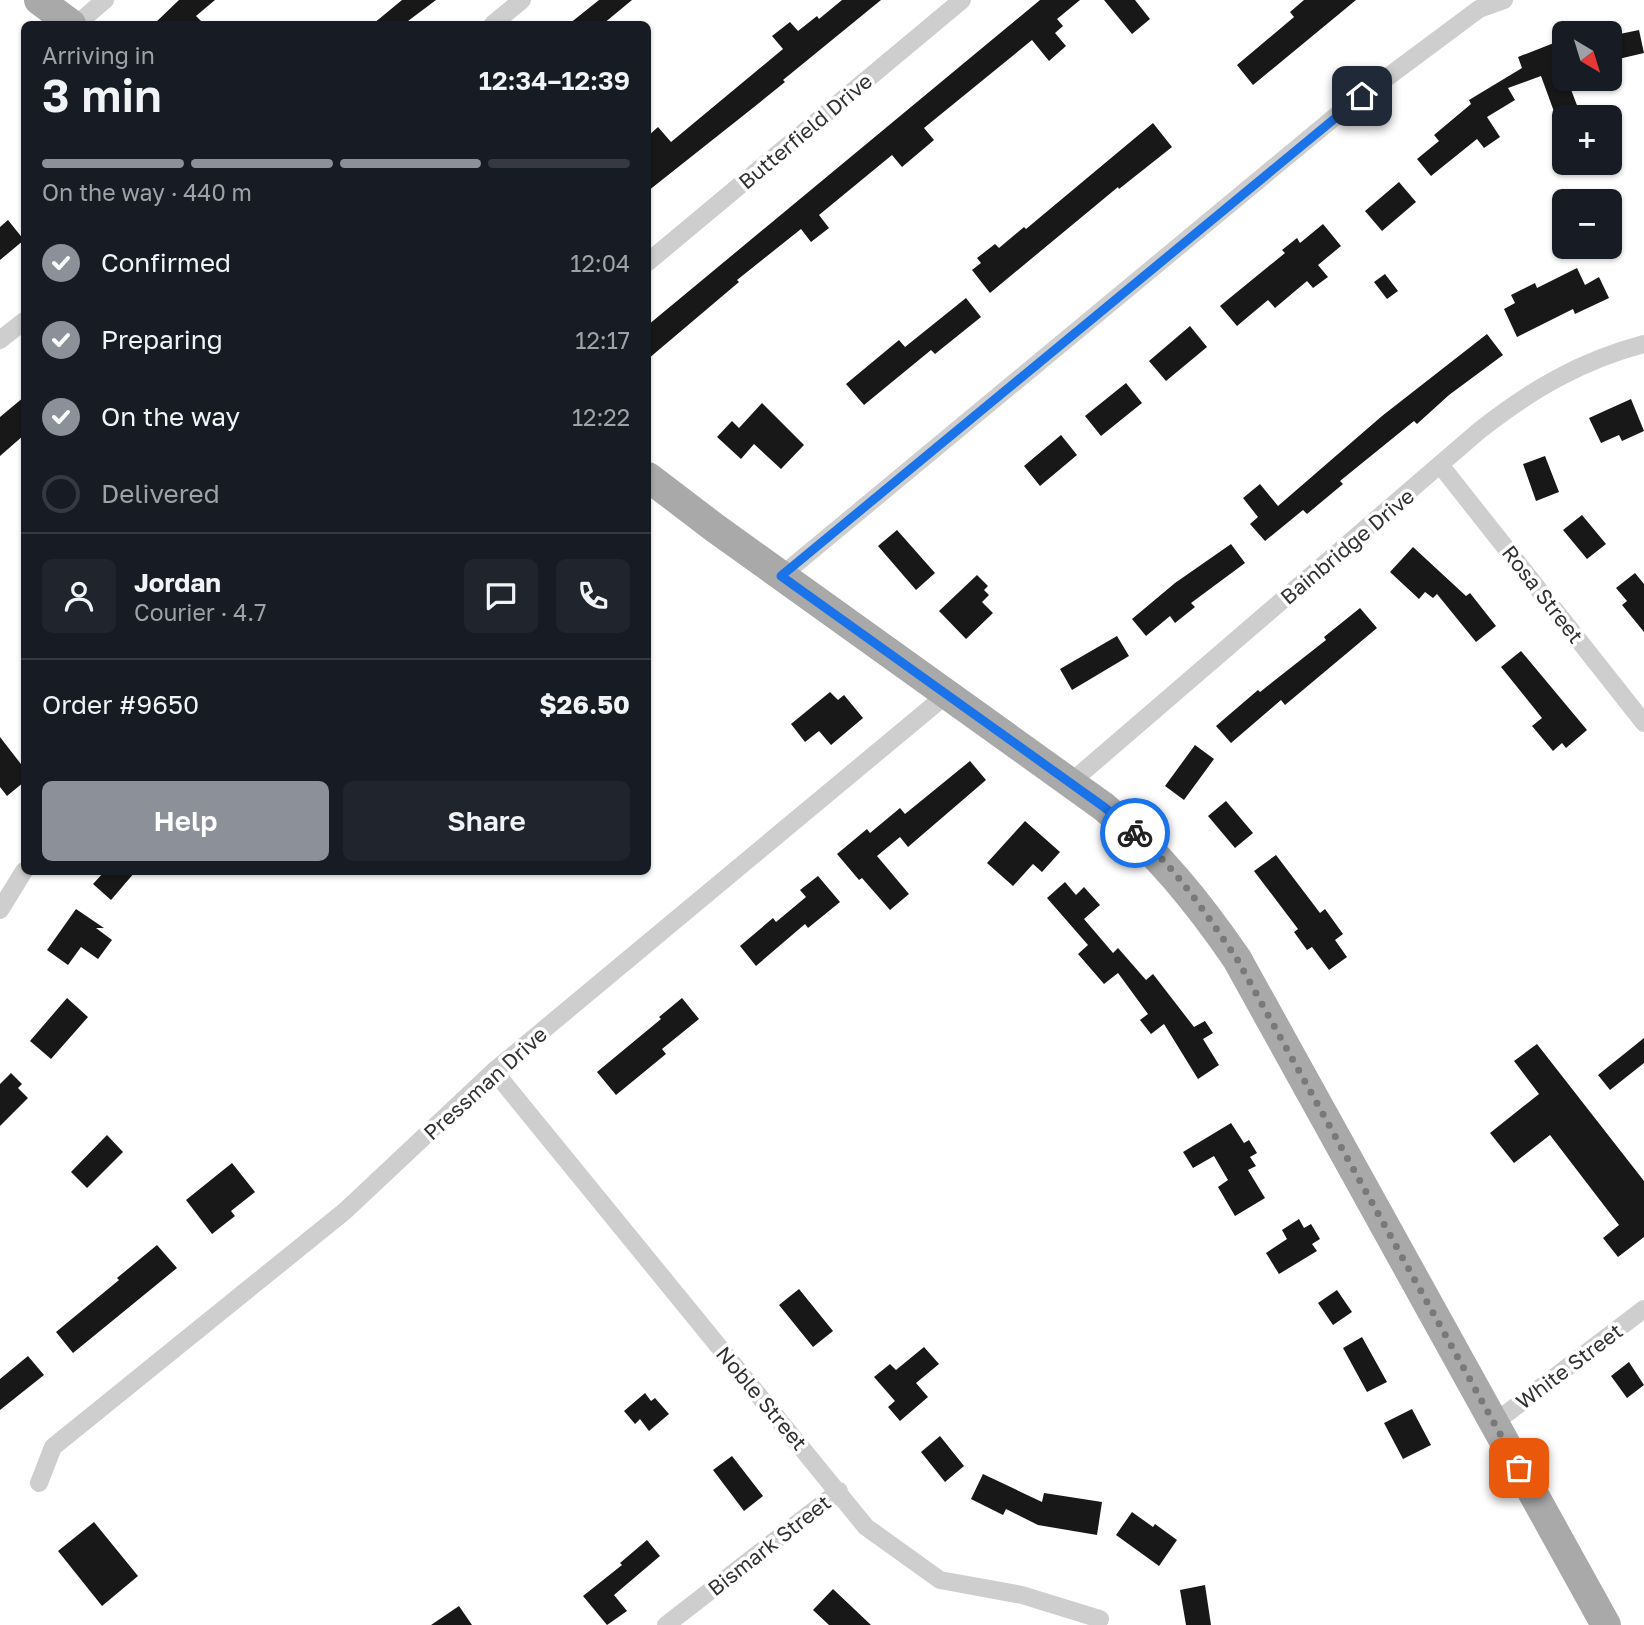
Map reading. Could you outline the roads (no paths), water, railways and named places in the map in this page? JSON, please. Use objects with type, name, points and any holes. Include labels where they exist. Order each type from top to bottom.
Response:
[{"type":"main road","points":[[39,0],[67,21]]},
{"type":"main road","points":[[651,479],[1070,783],[1139,837],[1202,908],[1237,959],[1606,1625]]},
{"type":"street","points":[[80,21],[105,0]]},
{"type":"street","points":[[497,21],[522,0]]},
{"type":"street","name":"Butterfield Drive","points":[[651,259],[962,0]]},
{"type":"street","points":[[781,576],[1342,111],[1477,5],[1504,0]]},
{"type":"street","points":[[0,340],[21,323]]},
{"type":"street","name":"Bainbridge Drive","points":[[1070,783],[1519,400],[1585,364],[1644,344]]},
{"type":"street","name":"Rosa Street","points":[[1441,466],[1644,723]]},
{"type":"street","name":"Pressman Drive","points":[[39,1483],[53,1447],[345,1211],[494,1072],[946,695]]},
{"type":"street","points":[[0,910],[22,875]]},
{"type":"street","name":"Noble Street","points":[[494,1072],[866,1527],[940,1580],[1022,1595],[1100,1619]]},
{"type":"street","name":"White Street","points":[[1494,1423],[1644,1309]]},
{"type":"street","name":"Bismark Street","points":[[666,1625],[839,1491]]}]
